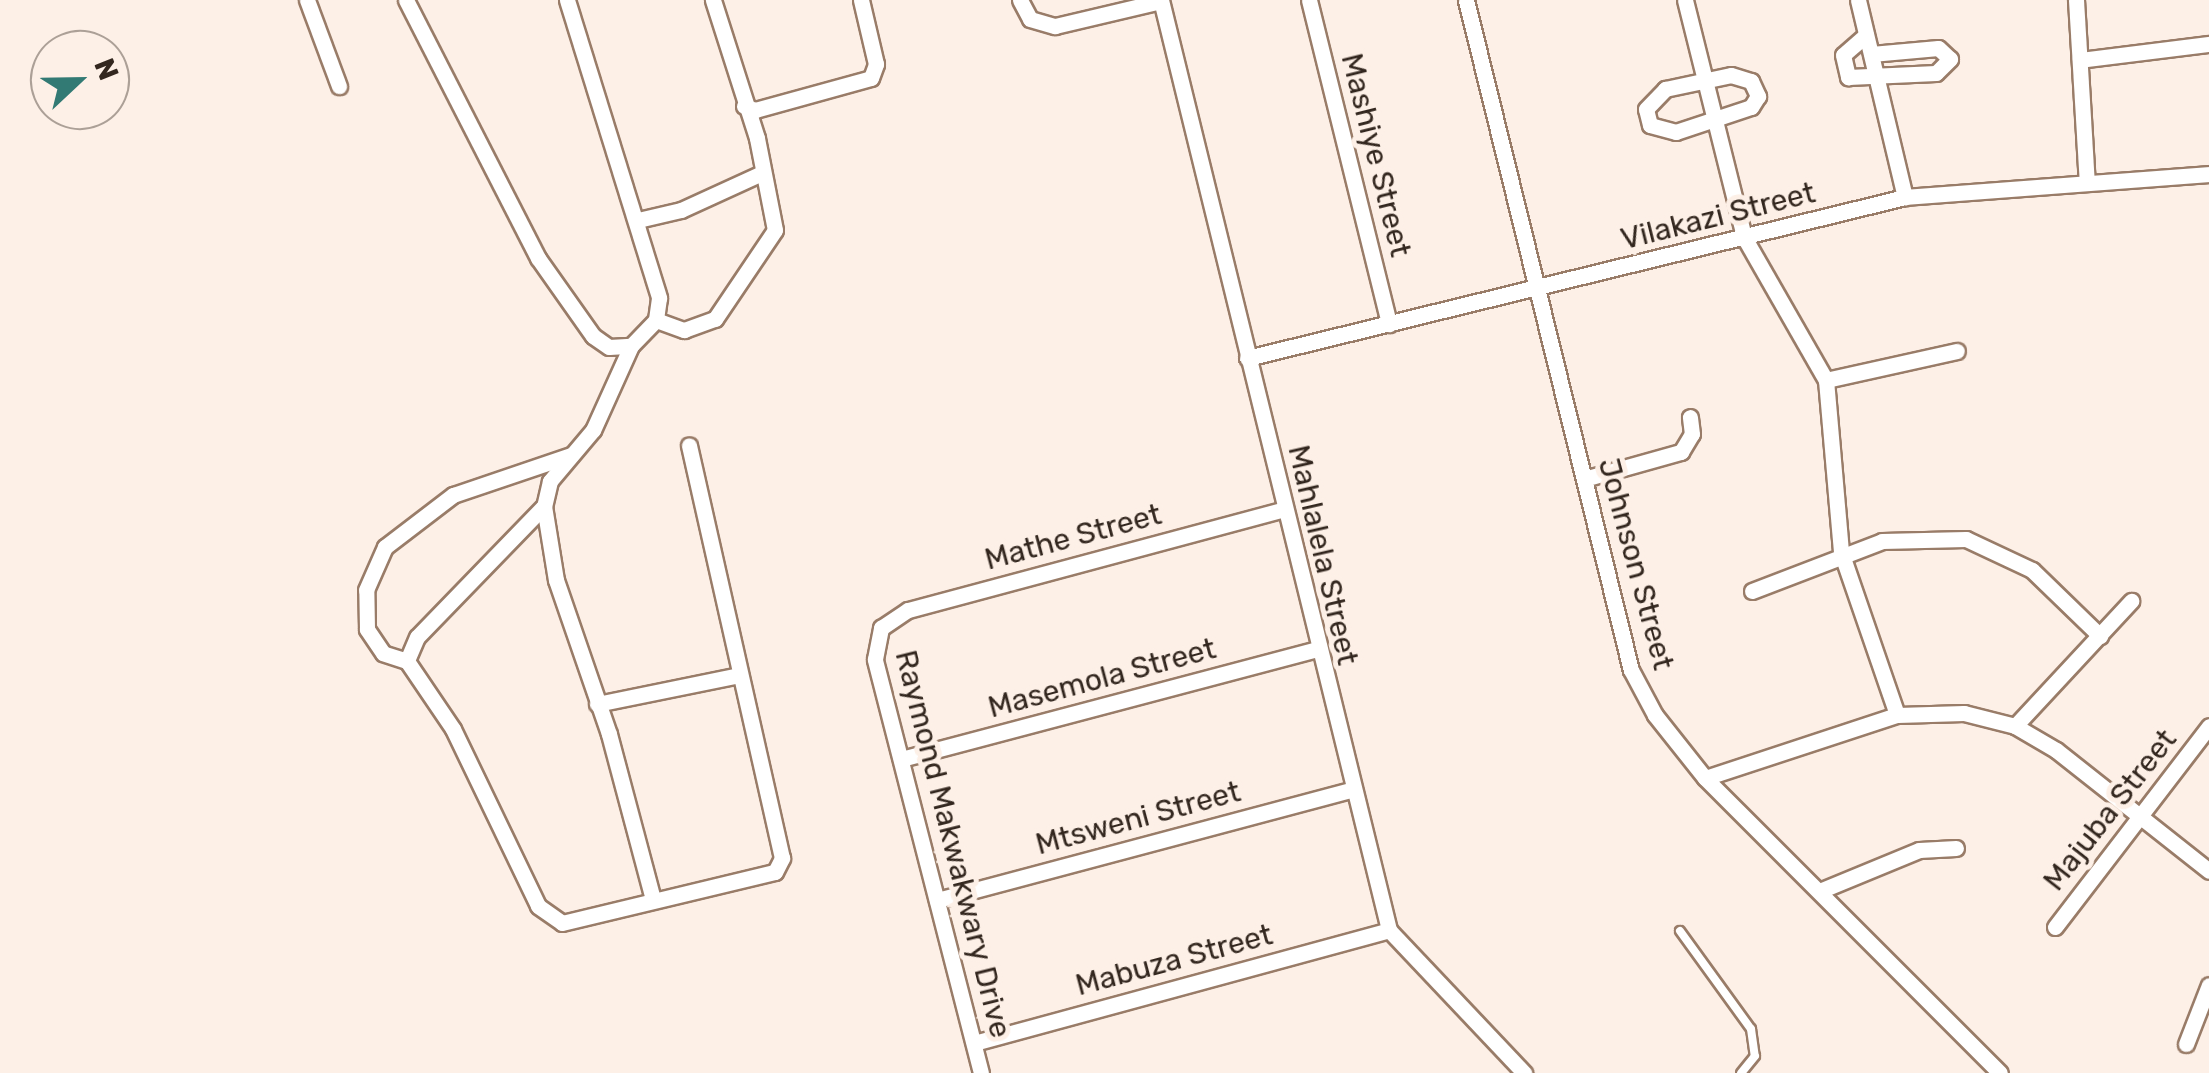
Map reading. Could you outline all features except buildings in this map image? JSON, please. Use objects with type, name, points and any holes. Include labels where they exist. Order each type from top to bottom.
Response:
[{"type":"street","points":[[307,0],[339,86]]},
{"type":"street","points":[[406,0],[538,258],[602,344],[631,346]]},
{"type":"street","points":[[567,0],[613,161],[638,220],[660,298],[656,320],[631,346],[579,452],[550,480],[544,506],[556,580],[597,704],[653,899]]},
{"type":"street","points":[[656,320],[671,328],[706,326],[764,254],[775,220],[712,0]]},
{"type":"street","points":[[744,106],[755,110],[860,84],[874,74],[861,0]]},
{"type":"street","points":[[1020,0],[1030,18],[1055,26],[1161,0]]},
{"type":"street","name":"Mahlalela Street","points":[[1161,0],[1316,649],[1388,930]]},
{"type":"street","name":"Mashiye Street","points":[[1309,0],[1389,324]]},
{"type":"street","name":"Johnson Street","points":[[1466,0],[1631,670],[1654,715],[1705,778],[1822,890],[2000,1073]]},
{"type":"street","points":[[1685,0],[1744,237],[1826,380],[1841,552],[1897,715]]},
{"type":"street","points":[[1858,0],[1905,198]]},
{"type":"street","points":[[2076,0],[2086,184]]},
{"type":"street","points":[[1866,35],[1843,54],[1848,77],[1877,80],[1936,73],[1950,59],[1938,48],[1871,54]]},
{"type":"street","points":[[2080,60],[2209,44]]},
{"type":"street","points":[[1731,75],[1752,81],[1758,96],[1751,107],[1716,123],[1660,132],[1646,110],[1664,89],[1731,75]]},
{"type":"street","points":[[638,220],[680,210],[762,173]]},
{"type":"street","name":"Vilakazi Street","points":[[1248,358],[1905,198],[2209,174]]},
{"type":"street","points":[[1826,380],[1957,350]]},
{"type":"street","points":[[1584,479],[1681,452],[1692,434],[1690,417]]},
{"type":"street","points":[[579,452],[453,496],[384,547],[366,590],[367,628],[382,653],[407,662],[453,729],[508,854],[551,920],[562,924],[781,868],[689,445]]},
{"type":"street","points":[[407,662],[416,637],[544,506]]},
{"type":"street","name":"Mathe Street","points":[[881,628],[908,610],[1284,510]]},
{"type":"street","points":[[1752,591],[1841,552],[1934,536],[1996,548],[2032,570],[2100,636]]},
{"type":"street","points":[[2015,726],[2131,601]]},
{"type":"street","name":"Raymond Makwakwary Drive","points":[[881,628],[874,653],[982,1073]]},
{"type":"street","name":"Masemola Street","points":[[901,760],[1316,649]]},
{"type":"street","points":[[597,704],[740,674]]},
{"type":"street","points":[[1705,778],[1897,715],[1964,713],[2015,726],[2209,871]]},
{"type":"street","name":"Majuba Street","points":[[2055,927],[2209,726]]},
{"type":"street","name":"Mtsweni Street","points":[[938,900],[1354,789]]},
{"type":"street","points":[[1822,890],[1919,850],[1956,848]]},
{"type":"street","points":[[1388,930],[1521,1072]]},
{"type":"street","name":"Mabuza Street","points":[[974,1043],[1388,930]]},
{"type":"street","points":[[2186,1044],[2209,985]]},
{"type":"lane","points":[[1680,931],[1751,1029],[1754,1056],[1741,1073]]}]
